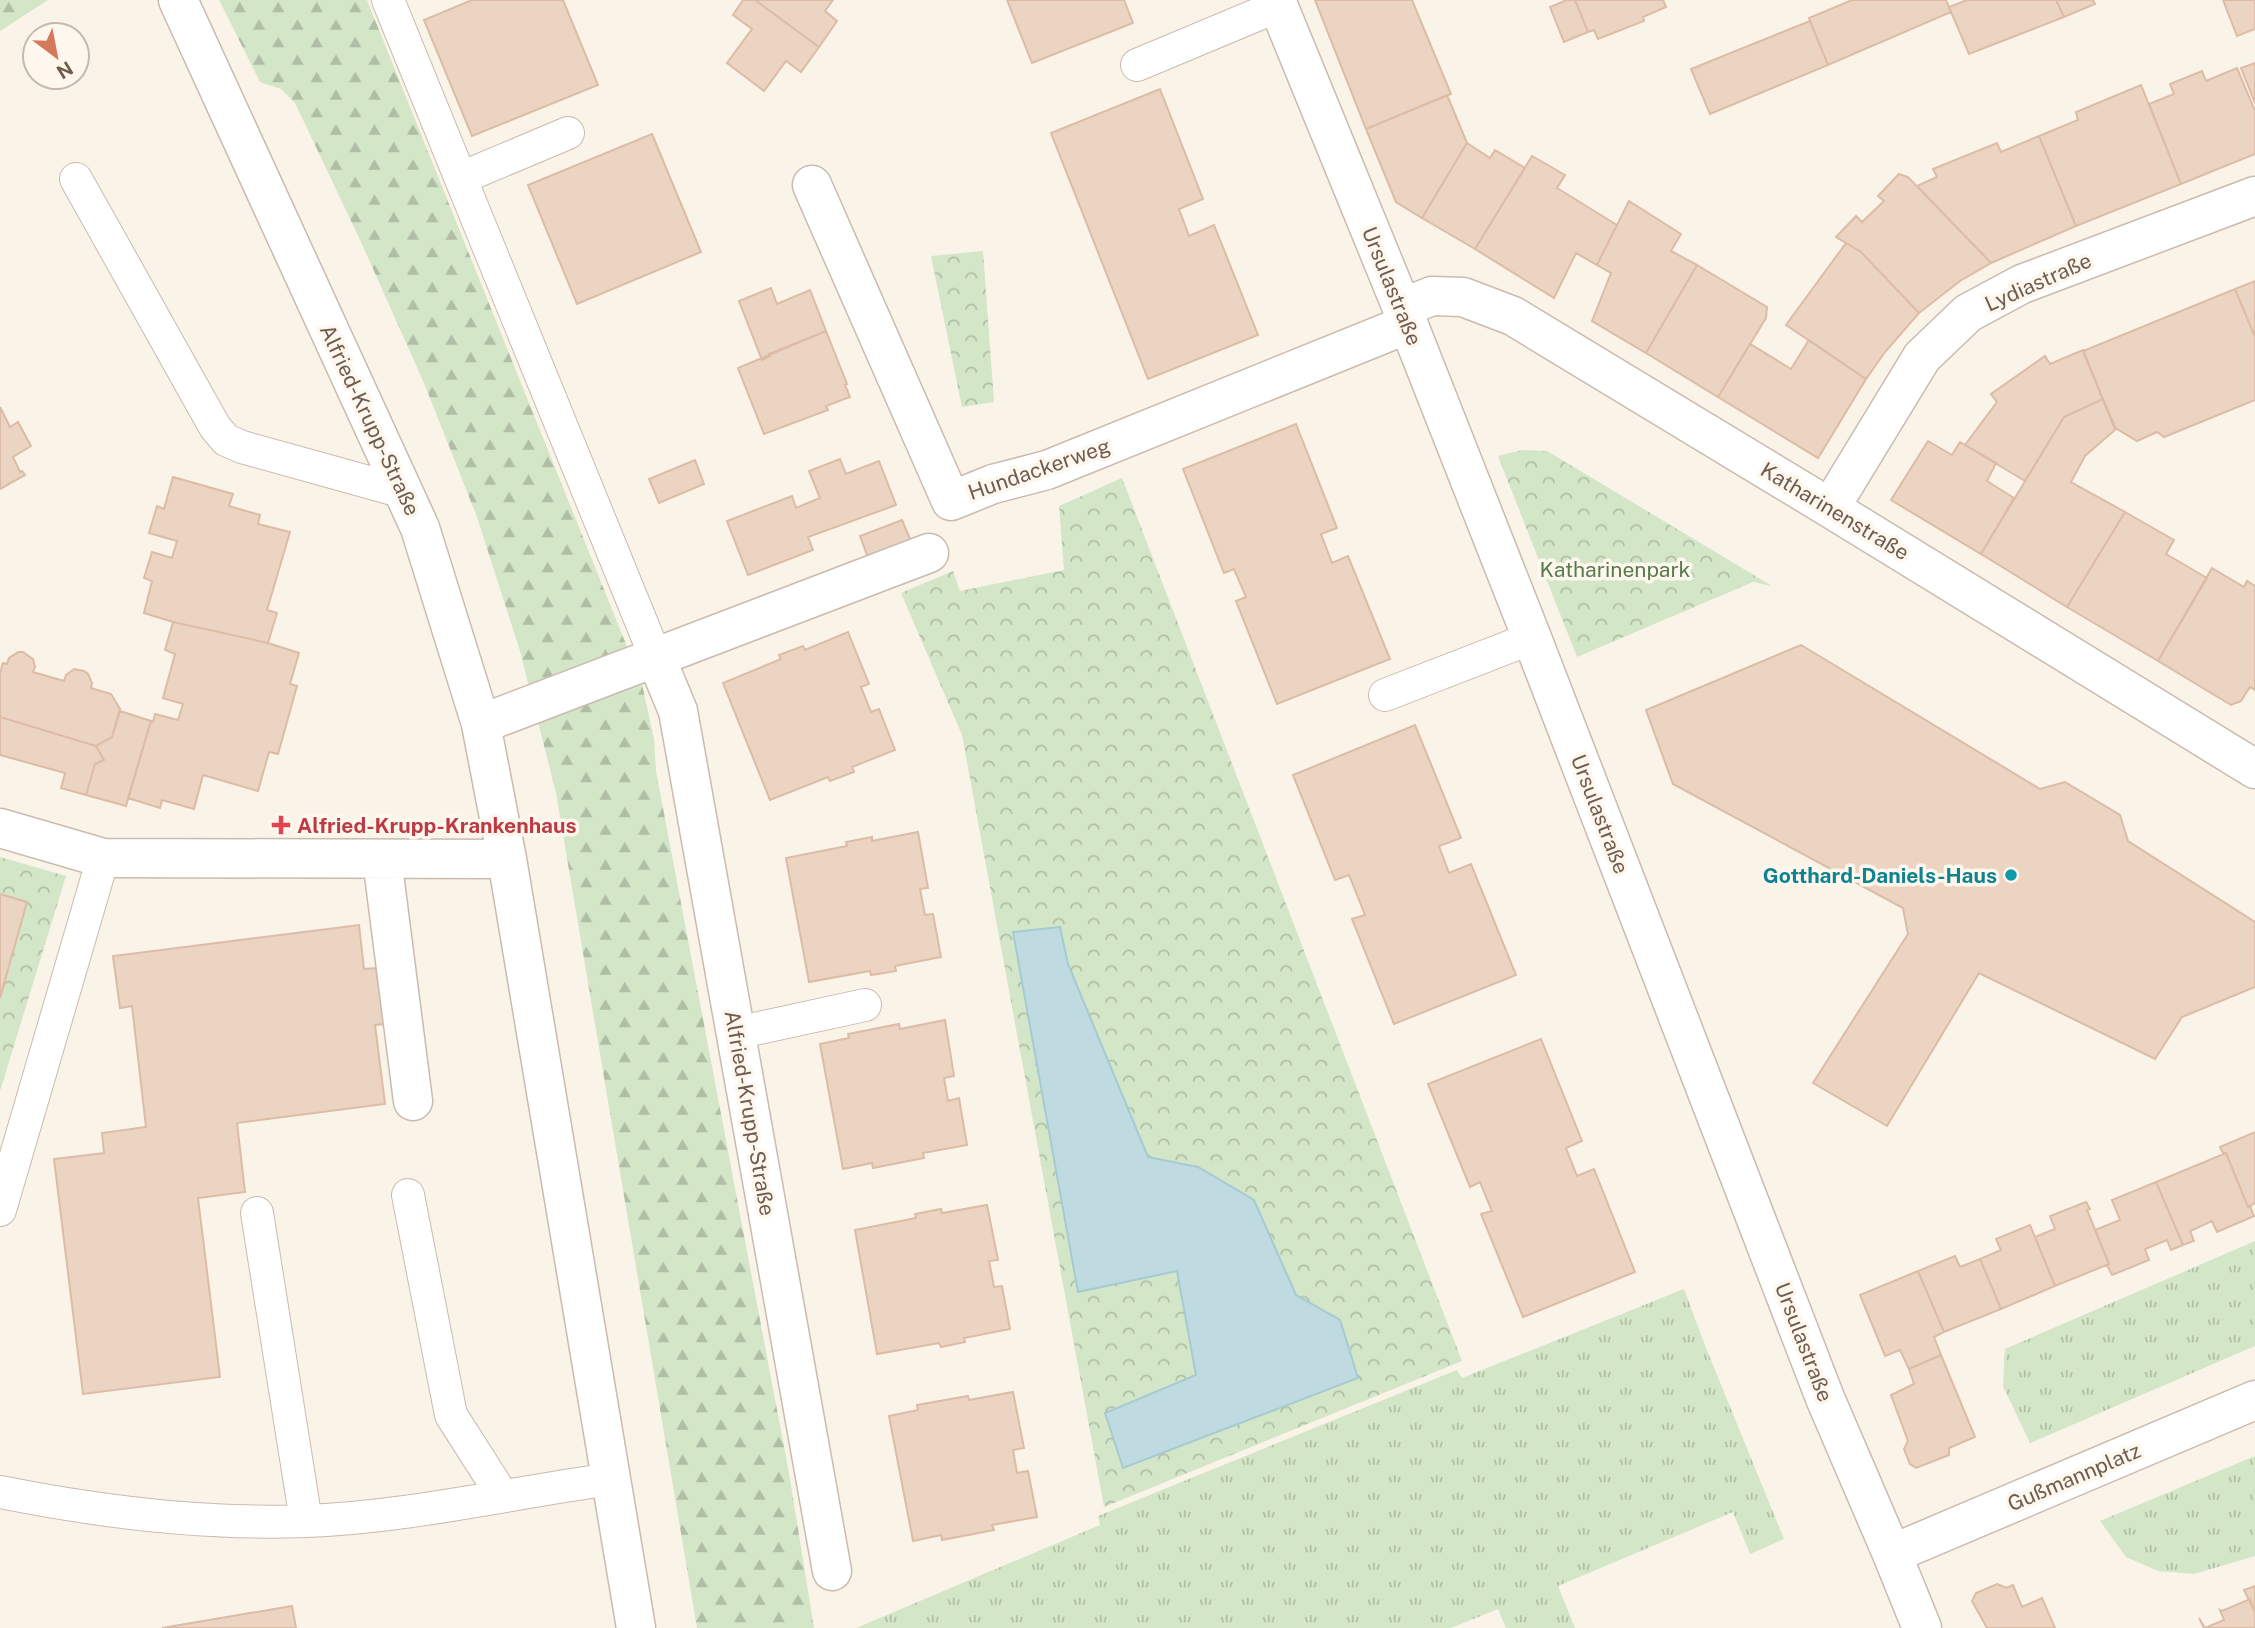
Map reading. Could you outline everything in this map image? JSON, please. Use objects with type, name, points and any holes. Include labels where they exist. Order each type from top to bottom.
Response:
[{"type":"street","name":"Alfried-Krupp-Straße","points":[[178,0],[420,528],[481,724],[507,859],[636,1628]]},
{"type":"street","name":"Ursulastraße","points":[[1277,3],[1405,316],[1532,638],[1825,1398],[1922,1628]]},
{"type":"street","name":"Hundackerweg","points":[[812,185],[951,500],[993,484],[1047,470],[1405,316]]},
{"type":"street","name":"Lydiastraße","points":[[1830,508],[1922,358],[1968,313],[2022,284],[2255,196]]},
{"type":"street","name":"Katharinenstraße","points":[[1405,316],[1432,296],[1463,297],[1513,316],[2255,769]]},
{"type":"street","points":[[481,724],[929,552]]},
{"type":"street","name":"Alfried-Krupp-Straße","points":[[656,658],[678,711],[832,1571]]},
{"type":"street","points":[[0,828],[103,858],[507,859]]},
{"type":"street","points":[[382,859],[413,1101]]},
{"type":"street","name":"Gußmannplatz","points":[[1892,1553],[2255,1400]]},
{"type":"lane","points":[[388,0],[656,658]]},
{"type":"lane","points":[[1137,65],[1277,3]]},
{"type":"lane","points":[[461,178],[568,133]]},
{"type":"lane","points":[[76,179],[215,427],[226,440],[242,447],[404,492]]},
{"type":"lane","points":[[1385,695],[1532,638]]},
{"type":"lane","points":[[0,1210],[103,858]]},
{"type":"lane","points":[[736,1033],[865,1005]]},
{"type":"lane","points":[[408,1195],[451,1415],[502,1495]]},
{"type":"lane","points":[[257,1213],[306,1521]]},
{"type":"lane","points":[[0,1492],[119,1512],[208,1520],[306,1521],[389,1514],[611,1479]]},
{"type":"green space","points":[[0,0],[48,0],[0,31]]},
{"type":"green space","points":[[219,0],[367,0],[642,684],[654,739],[656,771],[789,1473],[814,1628],[697,1628],[556,793],[520,651],[477,517],[424,383],[361,242],[295,103],[281,89],[260,82]]},
{"type":"green space","points":[[983,251],[994,402],[962,407],[931,256]]},
{"type":"green space","name":"Katharinenpark","points":[[1522,450],[1547,451],[1772,586],[1753,582],[1577,657],[1498,456]]},
{"type":"green space","points":[[1122,478],[1462,1361],[1104,1507],[962,735],[901,593],[953,571],[960,591],[1064,570],[1059,506]]},
{"type":"green space","points":[[0,857],[66,876],[0,1091]]},
{"type":"green space","points":[[2255,1241],[2255,1346],[2030,1443],[2003,1386],[2005,1349]]},
{"type":"green space","points":[[1684,1289],[1784,1539],[1750,1554],[1733,1512],[1558,1586],[1575,1628],[1506,1628],[1498,1609],[1451,1628],[856,1628],[1100,1525],[1098,1516],[1457,1370],[1462,1378]]},
{"type":"green space","points":[[2255,1456],[2255,1556],[2194,1574],[2158,1571],[2126,1557],[2100,1521]]},
{"type":"water","points":[[1060,927],[1068,964],[1148,1157],[1198,1167],[1254,1200],[1296,1295],[1340,1320],[1358,1378],[1123,1468],[1105,1413],[1196,1375],[1177,1271],[1078,1292],[1013,932]]},
{"type":"building","points":[[472,0],[563,0],[598,85],[472,136],[424,20]]},
{"type":"building","points":[[743,0],[755,0],[819,47],[801,72],[786,61],[764,91],[727,63],[752,29],[733,15]]},
{"type":"building","points":[[755,0],[833,0],[825,11],[837,21],[819,47]]},
{"type":"building","points":[[1007,0],[1124,0],[1133,23],[1032,63]]},
{"type":"building","points":[[1315,0],[1412,0],[1451,94],[1366,129]]},
{"type":"building","points":[[1567,0],[1575,0],[1588,32],[1564,42],[1550,7]]},
{"type":"building","points":[[1575,0],[1663,0],[1666,7],[1643,17],[1644,21],[1598,39],[1594,30],[1588,32]]},
{"type":"building","points":[[1852,0],[1946,0],[1951,12],[1828,65],[1809,18]]},
{"type":"building","points":[[1967,0],[2056,0],[2064,17],[1969,54],[1949,7]]},
{"type":"building","points":[[2056,0],[2093,0],[2095,4],[2064,17]]},
{"type":"building","points":[[2223,0],[2255,0],[2255,29],[2237,36]]},
{"type":"building","points":[[1810,21],[1828,65],[1710,114],[1691,69]]},
{"type":"building","points":[[2255,63],[2255,103],[2241,68]]},
{"type":"building","points":[[2237,68],[2255,111],[2255,154],[2181,184],[2149,104],[2174,94],[2170,84],[2202,71],[2206,81]]},
{"type":"building","points":[[2141,85],[2181,184],[2076,226],[2039,136],[2078,120],[2076,112]]},
{"type":"building","points":[[1160,89],[1203,199],[1179,209],[1189,236],[1214,225],[1258,335],[1148,379],[1051,133]]},
{"type":"building","points":[[1447,95],[1467,143],[1422,218],[1396,202],[1366,129]]},
{"type":"building","points":[[652,134],[701,252],[577,304],[528,185]]},
{"type":"building","points":[[2039,136],[2076,226],[1991,263],[1917,186],[1937,177],[1933,169],[1997,143],[2001,152]]},
{"type":"building","points":[[1467,143],[1490,158],[1495,150],[1525,168],[1475,249],[1422,218]]},
{"type":"building","points":[[1532,156],[1565,175],[1557,188],[1617,225],[1597,265],[1576,253],[1554,298],[1475,249]]},
{"type":"building","points":[[1899,174],[1908,177],[1991,263],[1960,281],[1919,313],[1861,252],[1836,237],[1856,216],[1862,222],[1884,201],[1878,196]]},
{"type":"building","points":[[1629,201],[1681,234],[1671,251],[1697,265],[1646,353],[1592,321],[1611,273],[1597,265]]},
{"type":"building","points":[[1846,243],[1861,252],[1919,313],[1866,379],[1786,325]]},
{"type":"building","points":[[1697,265],[1767,307],[1766,318],[1718,397],[1646,353]]},
{"type":"building","points":[[2255,281],[2255,337],[2235,289]]},
{"type":"building","points":[[771,288],[777,304],[810,290],[826,331],[769,354],[770,356],[762,360],[739,301]]},
{"type":"building","points":[[2235,289],[2255,337],[2255,400],[2164,437],[2157,432],[2137,441],[2114,427],[2083,351]]},
{"type":"building","points":[[826,331],[850,397],[826,406],[828,410],[764,434],[738,368]]},
{"type":"building","points":[[1809,340],[1866,379],[1818,458],[1718,397],[1750,344],[1791,369]]},
{"type":"building","points":[[2083,350],[2103,399],[2064,417],[2025,481],[1965,445],[1997,402],[1991,394],[2045,356],[2050,364]]},
{"type":"building","points":[[2103,399],[2116,429],[2085,456],[2071,482],[2125,512],[2067,607],[1981,554],[2064,417]]},
{"type":"building","points":[[0,407],[10,427],[18,422],[31,446],[13,457],[20,472],[25,475],[0,489]]},
{"type":"building","points":[[1296,424],[1337,528],[1321,534],[1332,563],[1348,556],[1390,659],[1277,704],[1236,601],[1246,597],[1234,569],[1224,573],[1183,469]]},
{"type":"building","points":[[1928,441],[1952,455],[1960,442],[1996,463],[1987,481],[2014,498],[1981,554],[1891,500]]},
{"type":"building","points":[[840,459],[846,474],[879,461],[896,505],[808,537],[813,550],[748,575],[727,521],[792,496],[796,508],[820,498],[809,471]]},
{"type":"building","points":[[695,460],[704,484],[659,503],[649,479]]},
{"type":"building","points":[[173,477],[233,494],[229,506],[260,515],[258,524],[290,532],[267,610],[277,613],[268,643],[144,613],[152,581],[144,578],[152,552],[172,558],[177,541],[149,533],[157,506],[164,509]]},
{"type":"building","points":[[2125,512],[2174,540],[2166,554],[2207,578],[2158,661],[2067,607]]},
{"type":"building","points":[[902,520],[913,546],[870,563],[860,536]]},
{"type":"building","points":[[2212,568],[2244,587],[2247,581],[2255,586],[2255,690],[2250,687],[2241,701],[2231,705],[2158,661]]},
{"type":"building","points":[[173,622],[268,643],[299,653],[290,684],[297,686],[278,754],[269,752],[258,791],[203,775],[194,809],[162,800],[160,808],[128,798],[155,714],[178,720],[183,704],[163,698],[175,654],[165,650]]},
{"type":"building","points":[[848,632],[869,684],[861,687],[871,712],[879,709],[895,750],[852,767],[854,772],[830,781],[828,777],[770,800],[723,683],[781,659],[779,655],[803,646],[805,650]]},
{"type":"building","name":"Gotthard-Daniels-Haus","points":[[1801,645],[2040,789],[2065,782],[2120,815],[2128,841],[2255,922],[2255,987],[2182,1017],[2155,1059],[1979,973],[1887,1126],[1813,1083],[1908,934],[1903,908],[1673,784],[1646,710]]},
{"type":"building","points":[[23,652],[33,659],[33,672],[64,681],[66,675],[74,669],[84,671],[92,683],[91,688],[111,694],[120,709],[112,737],[96,746],[0,717],[0,673],[3,663],[7,664],[9,658]]},
{"type":"building","points":[[120,711],[151,721],[126,806],[86,795],[95,764],[104,760],[96,746],[112,737]]},
{"type":"building","points":[[0,717],[96,746],[104,760],[95,764],[86,795],[61,788],[65,773],[0,755]]},
{"type":"building","points":[[1415,725],[1461,838],[1439,846],[1449,873],[1471,864],[1516,975],[1394,1024],[1352,919],[1365,915],[1349,875],[1335,880],[1293,775]]},
{"type":"building","points":[[918,832],[928,888],[920,889],[925,915],[933,914],[941,957],[895,966],[896,971],[871,975],[870,971],[809,982],[786,858],[847,846],[846,842],[872,837],[872,841]]},
{"type":"building","points":[[0,894],[27,902],[0,998]]},
{"type":"building","points":[[359,925],[364,969],[376,968],[384,1024],[375,1025],[385,1104],[237,1123],[245,1192],[198,1198],[220,1377],[83,1394],[54,1159],[104,1153],[102,1133],[146,1127],[132,1006],[120,1008],[113,956]]},
{"type":"building","points":[[945,1020],[954,1076],[944,1078],[948,1101],[959,1098],[967,1145],[923,1153],[924,1158],[873,1168],[872,1163],[843,1169],[820,1044],[849,1038],[848,1034],[899,1024],[900,1029]]},
{"type":"building","points":[[1541,1039],[1582,1141],[1566,1148],[1577,1176],[1594,1169],[1635,1272],[1523,1317],[1481,1214],[1492,1211],[1480,1182],[1470,1187],[1428,1084]]},
{"type":"building","points":[[2255,1132],[2255,1203],[2248,1207],[2226,1153],[2223,1153],[2220,1147]]},
{"type":"building","points":[[2226,1153],[2254,1216],[2217,1232],[2212,1221],[2190,1231],[2194,1241],[2183,1245],[2156,1182]]},
{"type":"building","points":[[2156,1182],[2183,1245],[2171,1250],[2167,1240],[2145,1249],[2149,1260],[2112,1275],[2095,1230],[2120,1220],[2112,1200]]},
{"type":"building","points":[[2086,1202],[2109,1264],[2055,1286],[2035,1237],[2055,1229],[2050,1216]]},
{"type":"building","points":[[987,1205],[998,1260],[989,1261],[994,1287],[1002,1286],[1010,1329],[964,1338],[965,1342],[941,1347],[939,1343],[877,1354],[855,1230],[916,1218],[915,1214],[941,1209],[942,1213]]},
{"type":"building","points":[[2030,1225],[2055,1286],[2001,1309],[1980,1259],[2001,1250],[1996,1239]]},
{"type":"building","points":[[1955,1256],[1960,1267],[1980,1259],[2001,1309],[1944,1332],[1918,1271]]},
{"type":"building","points":[[1918,1271],[1944,1332],[1934,1337],[1941,1355],[1909,1369],[1900,1350],[1885,1356],[1860,1295]]},
{"type":"building","points":[[1941,1355],[1975,1437],[1949,1448],[1949,1455],[1916,1468],[1910,1464],[1904,1449],[1908,1441],[1891,1395],[1914,1384],[1909,1369]]},
{"type":"building","points":[[1013,1392],[1024,1448],[1013,1450],[1017,1473],[1028,1471],[1037,1517],[992,1525],[994,1530],[942,1540],[941,1535],[913,1541],[889,1416],[918,1410],[917,1405]]},
{"type":"building","points":[[1997,1584],[2007,1588],[2013,1585],[2022,1607],[2042,1598],[2055,1628],[1987,1628],[1972,1601],[1976,1593]]},
{"type":"building","points":[[2255,1586],[2255,1612],[2244,1590]]},
{"type":"building","points":[[2250,1599],[2255,1612],[2255,1628],[2205,1628],[2224,1620],[2220,1610]]},
{"type":"building","points":[[292,1606],[296,1628],[162,1628]]},
{"type":"place","name":"Alfried-Krupp-Krankenhaus","points":[[281,825]]},
{"type":"place","name":"Gotthard-Daniels-Haus","points":[[2011,875]]}]
